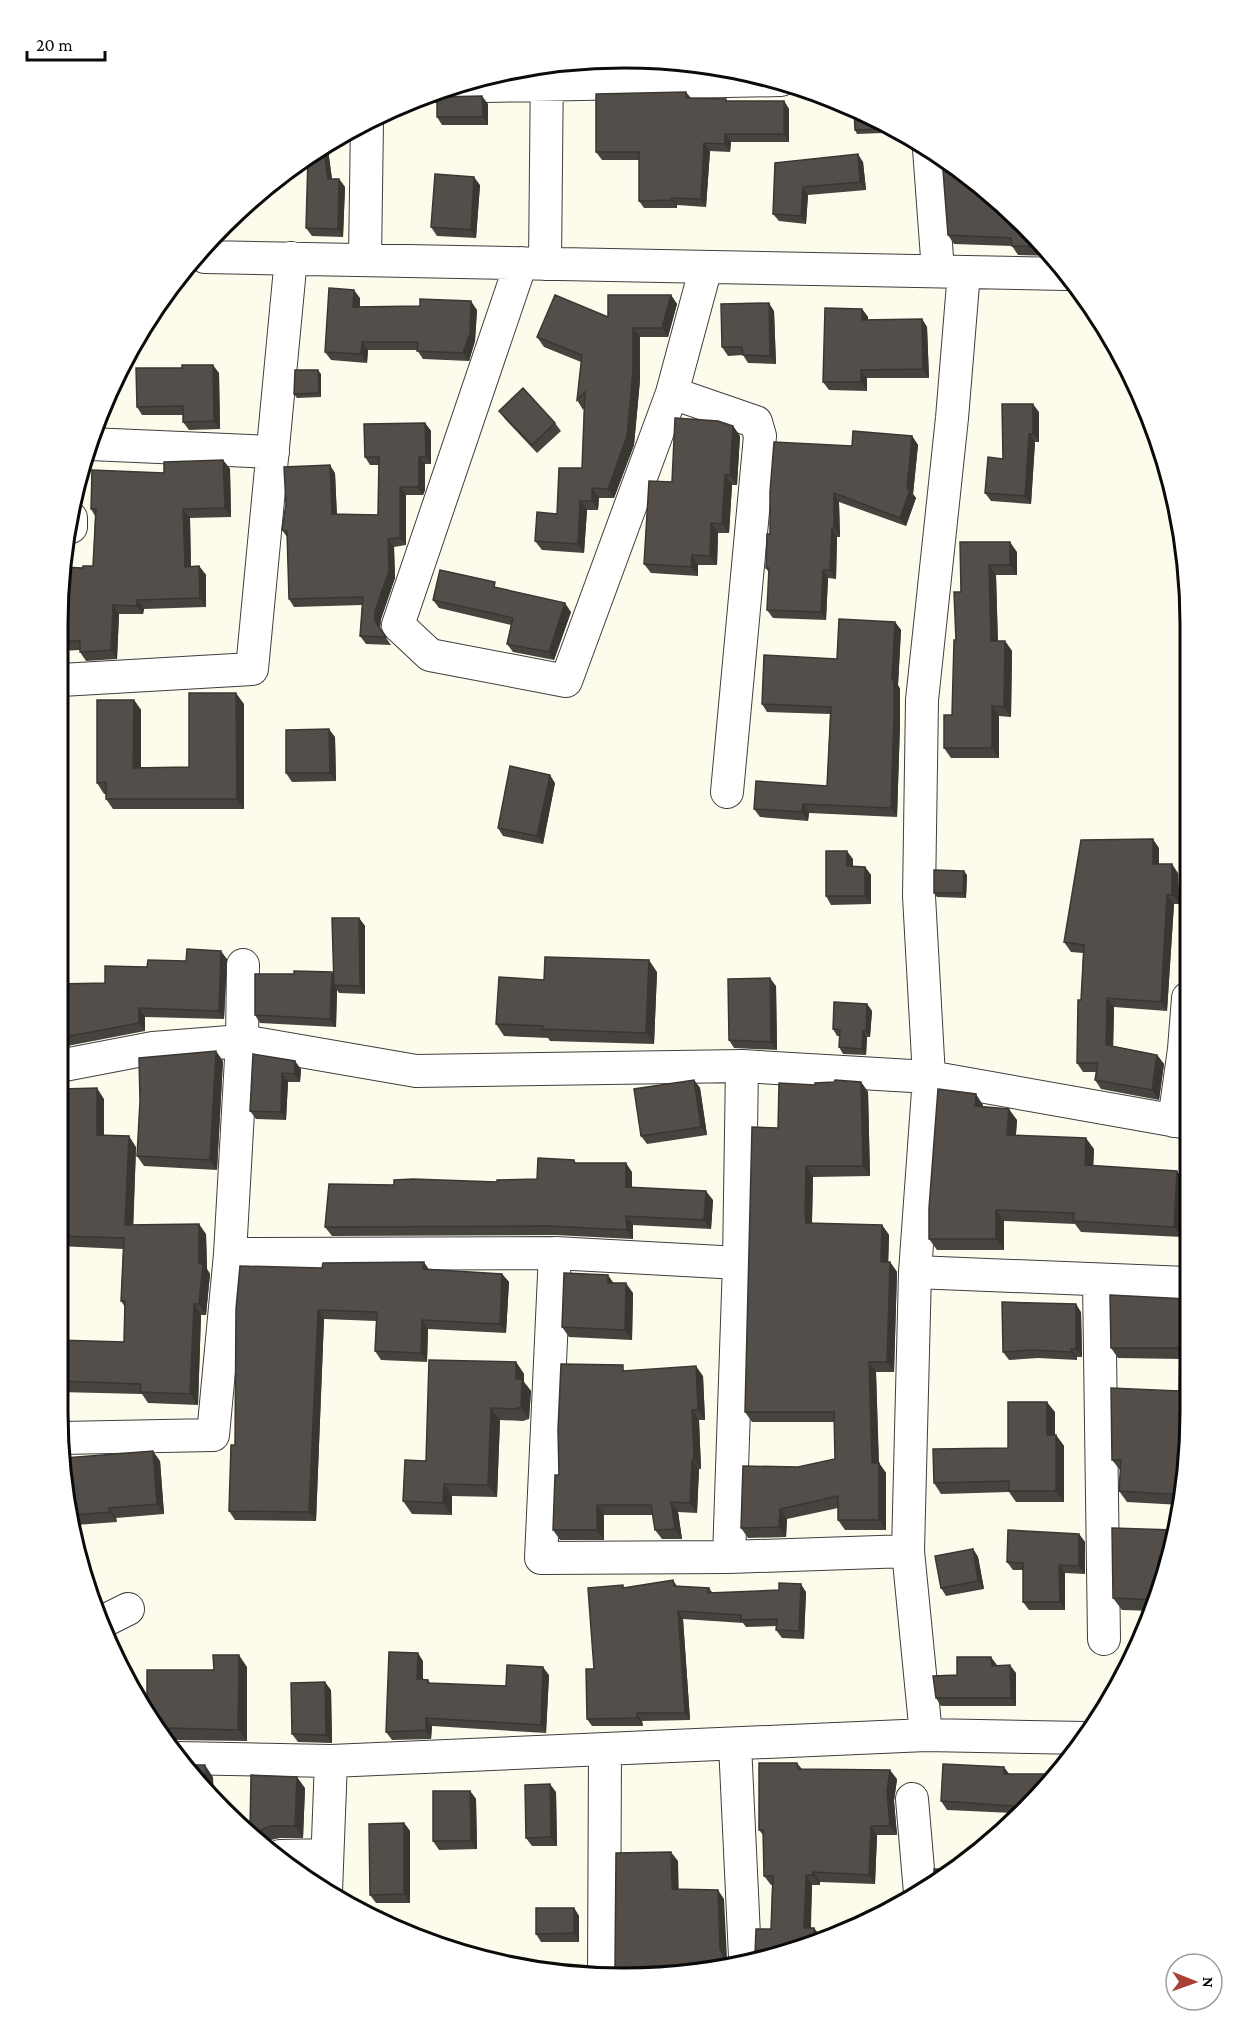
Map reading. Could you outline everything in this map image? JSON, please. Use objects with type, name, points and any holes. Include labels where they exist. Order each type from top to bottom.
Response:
[{"type":"street","points":[[519,77],[546,74],[737,79]]},
{"type":"street","points":[[546,74],[533,263],[398,625],[430,656],[566,681],[672,393],[706,267]]},
{"type":"street","points":[[365,260],[368,130]]},
{"type":"street","points":[[926,1736],[908,1551],[915,1272],[929,1077],[919,896],[922,700],[952,418],[951,272],[931,160]]},
{"type":"street","points":[[209,253],[365,260],[1056,274]]},
{"type":"street","points":[[68,680],[252,669],[291,258]]},
{"type":"street","points":[[672,393],[756,422],[760,436],[727,792]]},
{"type":"street","points":[[97,444],[273,452]]},
{"type":"street","points":[[69,1438],[213,1435],[230,1254],[242,1041],[243,965]]},
{"type":"street","points":[[68,1064],[153,1048],[242,1041],[416,1071],[742,1066],[929,1077],[1180,1122]]},
{"type":"street","points":[[729,1557],[739,1263],[742,1066]]},
{"type":"street","points":[[230,1254],[555,1253],[739,1263]]},
{"type":"street","points":[[555,1253],[542,1558],[729,1557],[908,1551]]},
{"type":"street","points":[[915,1272],[1180,1283]]},
{"type":"street","points":[[1099,1281],[1104,1639]]},
{"type":"street","points":[[188,1758],[331,1761],[926,1736],[1075,1738]]},
{"type":"street","points":[[735,1744],[745,1955]]},
{"type":"street","points":[[604,1967],[605,1749]]},
{"type":"street","points":[[326,1882],[331,1761]]},
{"type":"street","points":[[912,1799],[919,1883]]},
{"type":"street","points":[[288,1856],[327,1855]]},
{"type":"building","points":[[686,92],[686,98],[784,101],[784,134],[725,134],[725,144],[704,143],[701,199],[672,198],[672,200],[639,201],[639,152],[596,152],[596,94]]},
{"type":"building","points":[[482,96],[483,117],[437,117],[437,100],[446,97]]},
{"type":"building","points":[[854,118],[878,129],[855,130]]},
{"type":"building","points":[[858,154],[860,182],[803,187],[801,216],[773,214],[775,163]]},
{"type":"building","points":[[324,155],[328,179],[339,179],[338,229],[306,228],[308,166]]},
{"type":"building","points":[[943,168],[991,206],[1033,247],[1012,246],[1011,238],[948,235]]},
{"type":"building","points":[[435,174],[474,177],[471,230],[431,227]]},
{"type":"building","points":[[329,288],[354,290],[353,307],[420,306],[420,299],[471,301],[470,333],[463,353],[417,351],[418,342],[362,342],[361,354],[325,352]]},
{"type":"building","points":[[555,295],[608,317],[608,295],[671,295],[662,328],[633,328],[633,371],[627,436],[608,489],[592,488],[592,501],[580,501],[578,544],[535,541],[537,512],[557,514],[559,468],[582,468],[585,392],[577,400],[582,355],[537,337]]},
{"type":"building","points":[[769,303],[770,356],[743,355],[742,347],[722,347],[721,304]]},
{"type":"building","points":[[825,308],[862,309],[862,320],[922,319],[923,369],[861,370],[861,382],[823,382]]},
{"type":"building","points":[[182,365],[213,365],[214,421],[183,422],[183,406],[137,407],[136,368],[182,368]]},
{"type":"building","points":[[295,370],[318,370],[319,393],[294,394]]},
{"type":"building","points":[[523,388],[555,423],[532,445],[499,411]]},
{"type":"building","points":[[1002,404],[1033,404],[1033,434],[1029,434],[1025,496],[985,493],[988,457],[1003,459]]},
{"type":"building","points":[[675,418],[718,421],[733,426],[730,475],[725,475],[722,524],[711,523],[710,556],[692,555],[691,567],[644,564],[649,481],[672,482]]},
{"type":"building","points":[[425,423],[426,456],[419,457],[418,487],[400,487],[400,538],[388,539],[389,571],[375,611],[375,621],[386,637],[360,636],[363,597],[289,599],[287,531],[282,530],[286,504],[284,467],[330,465],[332,514],[378,515],[379,457],[365,457],[364,424]]},
{"type":"building","points":[[853,431],[912,436],[907,489],[910,490],[900,518],[834,493],[834,528],[832,528],[830,570],[823,570],[821,612],[767,610],[769,568],[766,568],[767,534],[770,534],[770,492],[774,442],[852,446]]},
{"type":"building","points":[[223,460],[225,508],[183,509],[185,567],[199,566],[200,598],[137,600],[137,606],[113,605],[111,650],[80,652],[80,641],[68,641],[69,588],[71,567],[93,566],[96,509],[91,509],[92,470],[164,473],[164,462]]},
{"type":"building","points":[[960,542],[1010,542],[1010,565],[989,565],[991,641],[1005,641],[1004,707],[992,706],[992,748],[944,748],[944,715],[952,715],[954,640],[956,640],[954,592],[961,592]]},
{"type":"building","points":[[440,570],[495,582],[494,587],[565,603],[549,652],[507,644],[513,618],[433,600]]},
{"type":"building","points":[[839,619],[895,622],[891,808],[803,804],[802,812],[754,809],[756,781],[827,786],[831,707],[762,704],[764,655],[837,659]]},
{"type":"building","points":[[189,693],[236,693],[237,799],[106,799],[106,782],[97,783],[97,700],[134,700],[133,768],[189,767]]},
{"type":"building","points":[[329,729],[330,773],[286,773],[286,730]]},
{"type":"building","points":[[510,766],[550,775],[537,836],[498,828]]},
{"type":"building","points":[[1153,839],[1153,864],[1172,864],[1172,895],[1167,895],[1161,1002],[1107,998],[1106,1045],[1157,1055],[1152,1090],[1095,1080],[1098,1063],[1077,1063],[1078,1000],[1081,1000],[1084,945],[1064,942],[1081,840]]},
{"type":"building","points":[[826,851],[847,851],[847,866],[865,867],[865,896],[826,896]]},
{"type":"building","points":[[934,870],[964,871],[963,893],[934,893]]},
{"type":"building","points":[[332,918],[359,918],[360,986],[334,985]]},
{"type":"building","points":[[187,949],[221,951],[219,1011],[139,1008],[139,1023],[68,1036],[68,984],[105,983],[105,966],[147,967],[148,960],[186,961]]},
{"type":"building","points":[[545,957],[649,960],[646,1033],[542,1029],[543,1026],[496,1024],[499,977],[544,980]]},
{"type":"building","points":[[294,971],[332,972],[330,1019],[255,1015],[255,974],[294,974]]},
{"type":"building","points":[[770,978],[771,1042],[729,1040],[728,979]]},
{"type":"building","points":[[834,1002],[867,1004],[866,1031],[863,1031],[862,1049],[839,1047],[840,1030],[833,1029]]},
{"type":"building","points":[[216,1051],[210,1160],[137,1156],[140,1101],[139,1058]]},
{"type":"building","points":[[253,1054],[295,1061],[295,1074],[282,1073],[281,1112],[250,1111]]},
{"type":"building","points":[[694,1080],[701,1127],[641,1136],[634,1089]]},
{"type":"building","points":[[835,1080],[861,1082],[863,1166],[806,1166],[806,1223],[882,1225],[881,1262],[890,1262],[887,1362],[869,1362],[872,1463],[879,1463],[879,1520],[838,1520],[838,1496],[780,1509],[779,1527],[741,1528],[743,1466],[798,1467],[835,1459],[834,1412],[745,1412],[752,1127],[778,1128],[779,1083],[815,1085],[815,1083],[834,1082]]},
{"type":"building","points":[[97,1088],[97,1135],[129,1136],[125,1225],[199,1224],[199,1263],[203,1264],[199,1304],[194,1304],[190,1394],[140,1392],[141,1384],[68,1381],[68,1340],[124,1342],[125,1301],[121,1301],[124,1238],[68,1236],[68,1089]]},
{"type":"building","points":[[938,1089],[976,1094],[975,1106],[1009,1109],[1007,1135],[1086,1138],[1085,1165],[1177,1171],[1174,1227],[1073,1221],[1074,1213],[996,1210],[996,1239],[929,1239],[929,1208]]},
{"type":"building","points":[[538,1158],[574,1160],[574,1163],[626,1163],[626,1187],[706,1191],[704,1220],[626,1216],[627,1230],[549,1226],[325,1227],[329,1184],[394,1185],[394,1180],[413,1179],[497,1182],[497,1180],[537,1179]]},
{"type":"building","points":[[424,1262],[423,1269],[502,1274],[500,1324],[422,1320],[421,1353],[375,1351],[377,1312],[318,1310],[309,1512],[229,1511],[231,1445],[235,1445],[236,1309],[240,1266],[322,1268],[323,1263]]},
{"type":"building","points":[[564,1273],[608,1275],[608,1283],[626,1283],[625,1330],[562,1327]]},
{"type":"building","points":[[1110,1295],[1180,1299],[1180,1348],[1111,1348]]},
{"type":"building","points":[[1002,1302],[1076,1304],[1076,1349],[1071,1349],[1071,1352],[1032,1350],[1003,1352]]},
{"type":"building","points":[[1180,1348],[1179,1448],[1174,1494],[1119,1491],[1121,1460],[1112,1460],[1111,1388],[1179,1391]]},
{"type":"building","points":[[429,1360],[516,1362],[516,1379],[522,1379],[521,1407],[491,1408],[488,1485],[444,1484],[443,1503],[403,1501],[405,1460],[426,1461]]},
{"type":"building","points":[[561,1364],[623,1365],[623,1371],[696,1366],[698,1410],[692,1410],[694,1459],[692,1460],[690,1503],[671,1502],[675,1529],[655,1530],[651,1505],[597,1505],[597,1530],[553,1530],[555,1475],[559,1475],[558,1430]]},
{"type":"building","points":[[1008,1402],[1047,1402],[1047,1435],[1056,1435],[1056,1491],[1009,1491],[1009,1481],[934,1483],[933,1449],[1008,1448]]},
{"type":"building","points":[[153,1451],[157,1504],[109,1508],[110,1512],[77,1515],[70,1458]]},
{"type":"building","points":[[1112,1528],[1168,1530],[1148,1600],[1113,1598]]},
{"type":"building","points":[[1008,1530],[1079,1534],[1079,1566],[1059,1565],[1060,1602],[1023,1602],[1023,1563],[1007,1562]]},
{"type":"building","points":[[973,1549],[978,1581],[941,1588],[935,1556]]},
{"type":"building","points":[[673,1580],[674,1586],[709,1588],[708,1593],[779,1590],[779,1583],[801,1584],[799,1631],[776,1630],[777,1619],[741,1620],[741,1615],[678,1611],[685,1713],[637,1713],[637,1718],[587,1719],[586,1669],[594,1669],[588,1588],[623,1585],[623,1588]]},
{"type":"building","points":[[389,1652],[418,1653],[417,1679],[428,1680],[428,1683],[506,1686],[507,1665],[543,1667],[541,1725],[426,1718],[426,1730],[386,1732]]},
{"type":"building","points":[[213,1655],[239,1655],[238,1730],[166,1728],[147,1698],[147,1670],[214,1670]]},
{"type":"building","points":[[957,1657],[991,1657],[992,1666],[1010,1665],[1011,1698],[936,1698],[933,1676],[957,1675]]},
{"type":"building","points":[[325,1682],[326,1735],[292,1734],[291,1683]]},
{"type":"building","points":[[759,1763],[797,1763],[798,1769],[890,1770],[887,1791],[890,1826],[871,1826],[869,1875],[813,1872],[813,1875],[806,1875],[804,1928],[814,1928],[814,1935],[755,1953],[756,1929],[771,1929],[773,1876],[764,1876],[763,1830],[759,1830]]},
{"type":"building","points":[[943,1764],[1004,1767],[1004,1774],[1046,1774],[1013,1810],[1013,1806],[941,1801]]},
{"type":"building","points":[[194,1765],[205,1765],[206,1779]]},
{"type":"building","points":[[251,1775],[297,1777],[295,1826],[271,1826],[260,1832],[250,1824]]},
{"type":"building","points":[[550,1784],[551,1837],[526,1838],[525,1785]]},
{"type":"building","points":[[433,1791],[470,1791],[471,1841],[433,1841]]},
{"type":"building","points":[[404,1823],[404,1894],[370,1895],[369,1824]]},
{"type":"building","points":[[671,1852],[672,1889],[718,1890],[720,1949],[725,1959],[660,1967],[615,1968],[616,1853]]},
{"type":"building","points":[[536,1908],[574,1908],[574,1933],[536,1934]]}]
